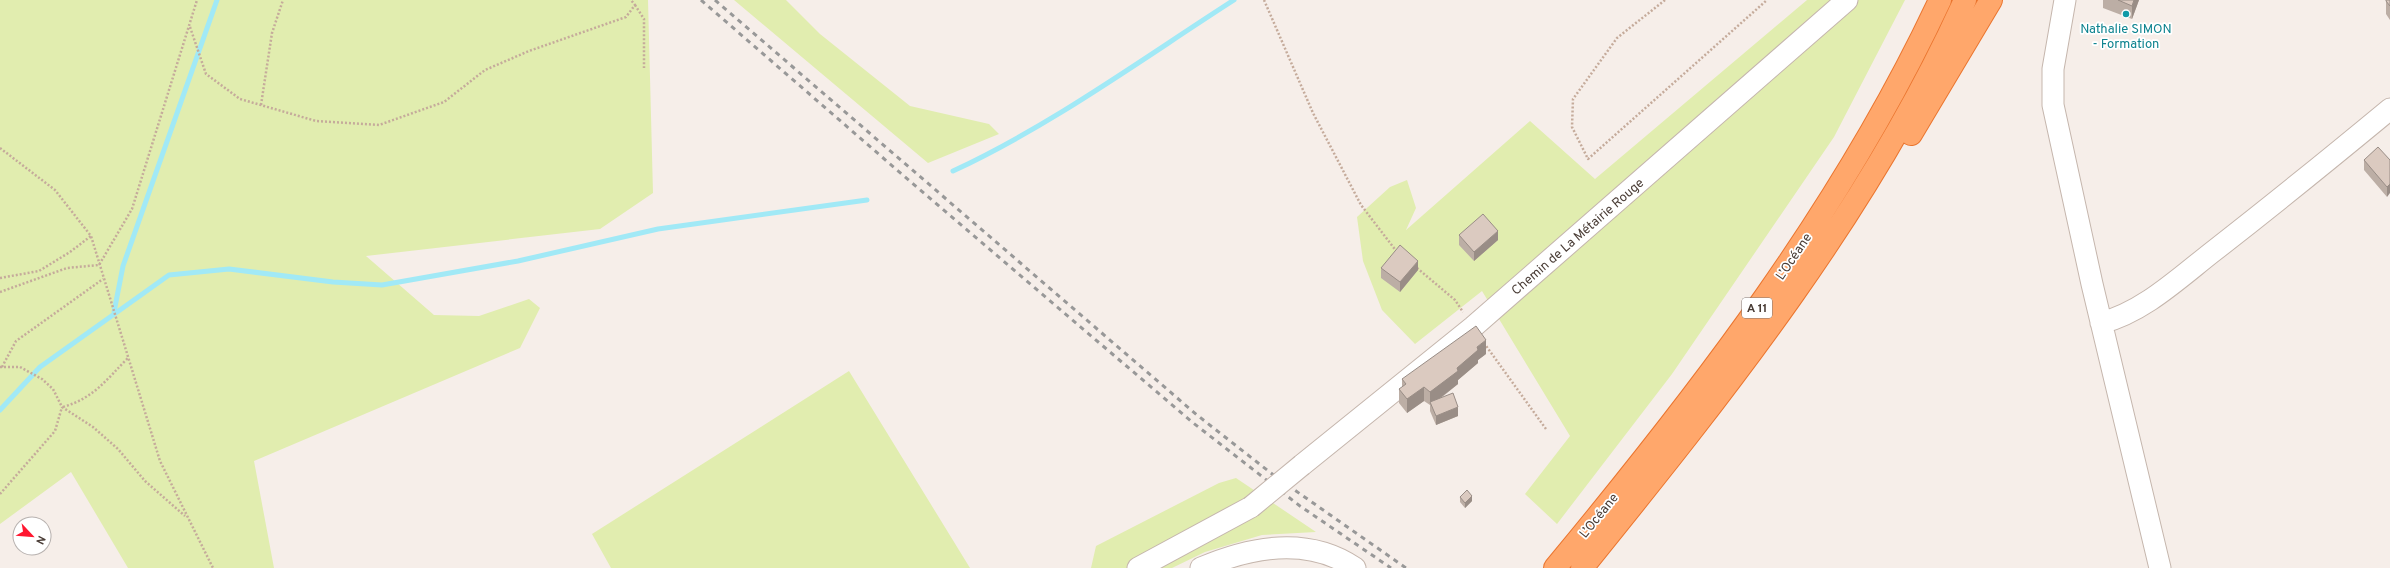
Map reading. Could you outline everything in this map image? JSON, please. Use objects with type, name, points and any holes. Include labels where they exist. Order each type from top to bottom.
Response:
[{"type":"highway","points":[[1915,52],[1918,13],[1924,0]]},
{"type":"highway","name":"L’Océane","points":[[1555,568],[1675,418],[1759,305],[1837,189],[1915,52],[1940,0]]},
{"type":"highway","name":"L’Océane","points":[[1582,568],[1740,369],[1782,310],[1861,191],[1933,64],[1965,0]]},
{"type":"highway","points":[[1861,191],[1891,167],[1991,0]]},
{"type":"street","name":"Chemin de La Métairie Rouge","points":[[1138,568],[1252,507],[1473,327],[1847,0]]},
{"type":"street","points":[[2065,0],[2053,69],[2053,105],[2101,323],[2160,568]]},
{"type":"street","points":[[2101,323],[2119,318],[2155,296],[2299,185],[2390,109]]},
{"type":"street","points":[[1201,568],[1269,547],[1305,548],[1345,561],[1355,568]]},
{"type":"path","points":[[99,265],[132,209],[190,27],[197,0]]},
{"type":"path","points":[[261,105],[272,33],[283,0]]},
{"type":"path","points":[[631,0],[644,19],[644,68]]},
{"type":"path","points":[[1264,0],[1313,113],[1361,205],[1401,254]]},
{"type":"path","points":[[1665,0],[1617,38],[1573,99],[1572,127],[1588,159],[1735,26],[1767,0]]},
{"type":"path","points":[[190,27],[206,74],[240,99],[316,121],[379,125],[444,102],[485,70],[529,51],[626,17],[635,5]]},
{"type":"path","points":[[0,148],[55,190],[91,236],[160,460],[186,517],[213,568]]},
{"type":"path","points":[[0,278],[39,271],[70,252],[91,236]]},
{"type":"path","points":[[1413,264],[1455,300],[1546,429]]},
{"type":"path","points":[[0,292],[67,268],[99,265]]},
{"type":"path","points":[[103,279],[16,341],[1,367],[20,367],[42,379],[53,389],[62,407],[93,427],[118,449],[145,481],[186,517]]},
{"type":"path","points":[[62,407],[80,402],[101,387],[128,358]]},
{"type":"path","points":[[0,494],[55,431],[62,407]]},
{"type":"green space","points":[[0,0],[648,0],[653,193],[600,229],[366,256],[434,315],[479,316],[529,299],[540,308],[520,348],[254,461],[274,568],[128,568],[71,472],[0,524]]},
{"type":"green space","points":[[734,0],[786,0],[820,34],[910,106],[989,124],[999,134],[928,163]]},
{"type":"green space","points":[[1807,0],[1905,0],[1834,137],[1672,374],[1557,524],[1525,494],[1570,436],[1482,291],[1415,344],[1382,310],[1363,261],[1357,217],[1390,187],[1407,180],[1416,208],[1406,230],[1530,121],[1595,179]]},
{"type":"green space","points":[[849,371],[970,568],[611,568],[592,534]]},
{"type":"green space","points":[[1236,478],[1316,532],[1262,535],[1205,552],[1172,568],[1091,568],[1096,546],[1219,483]]},
{"type":"building","points":[[2118,0],[2134,0],[2132,6]]},
{"type":"building","points":[[2390,0],[2390,6],[2386,1]]},
{"type":"building","points":[[2378,147],[2390,160],[2390,184],[2387,187],[2364,160]]},
{"type":"building","points":[[1483,214],[1498,231],[1474,252],[1459,235]]},
{"type":"building","points":[[1400,245],[1418,261],[1400,282],[1381,268]]},
{"type":"building","points":[[1476,326],[1486,340],[1477,347],[1478,350],[1457,368],[1458,371],[1430,392],[1424,387],[1407,399],[1399,389],[1406,384],[1402,379]]},
{"type":"building","points":[[1453,393],[1458,407],[1436,416],[1430,402]]},
{"type":"building","points":[[1467,490],[1472,496],[1465,503],[1460,497]]},
{"type":"waterway","points":[[114,312],[123,266],[217,0]]},
{"type":"waterway","points":[[953,171],[990,153],[1061,112],[1234,0]]},
{"type":"waterway","points":[[0,410],[40,367],[169,275],[229,269],[333,282],[382,285],[518,261],[658,229],[867,200]]},
{"type":"railway","points":[[701,0],[912,183],[1192,422],[1300,506],[1391,568]]},
{"type":"railway","points":[[715,0],[1197,415],[1276,477],[1406,568]]},
{"type":"place","name":"Nathalie SIMON - Formation","points":[[2126,14]]}]
